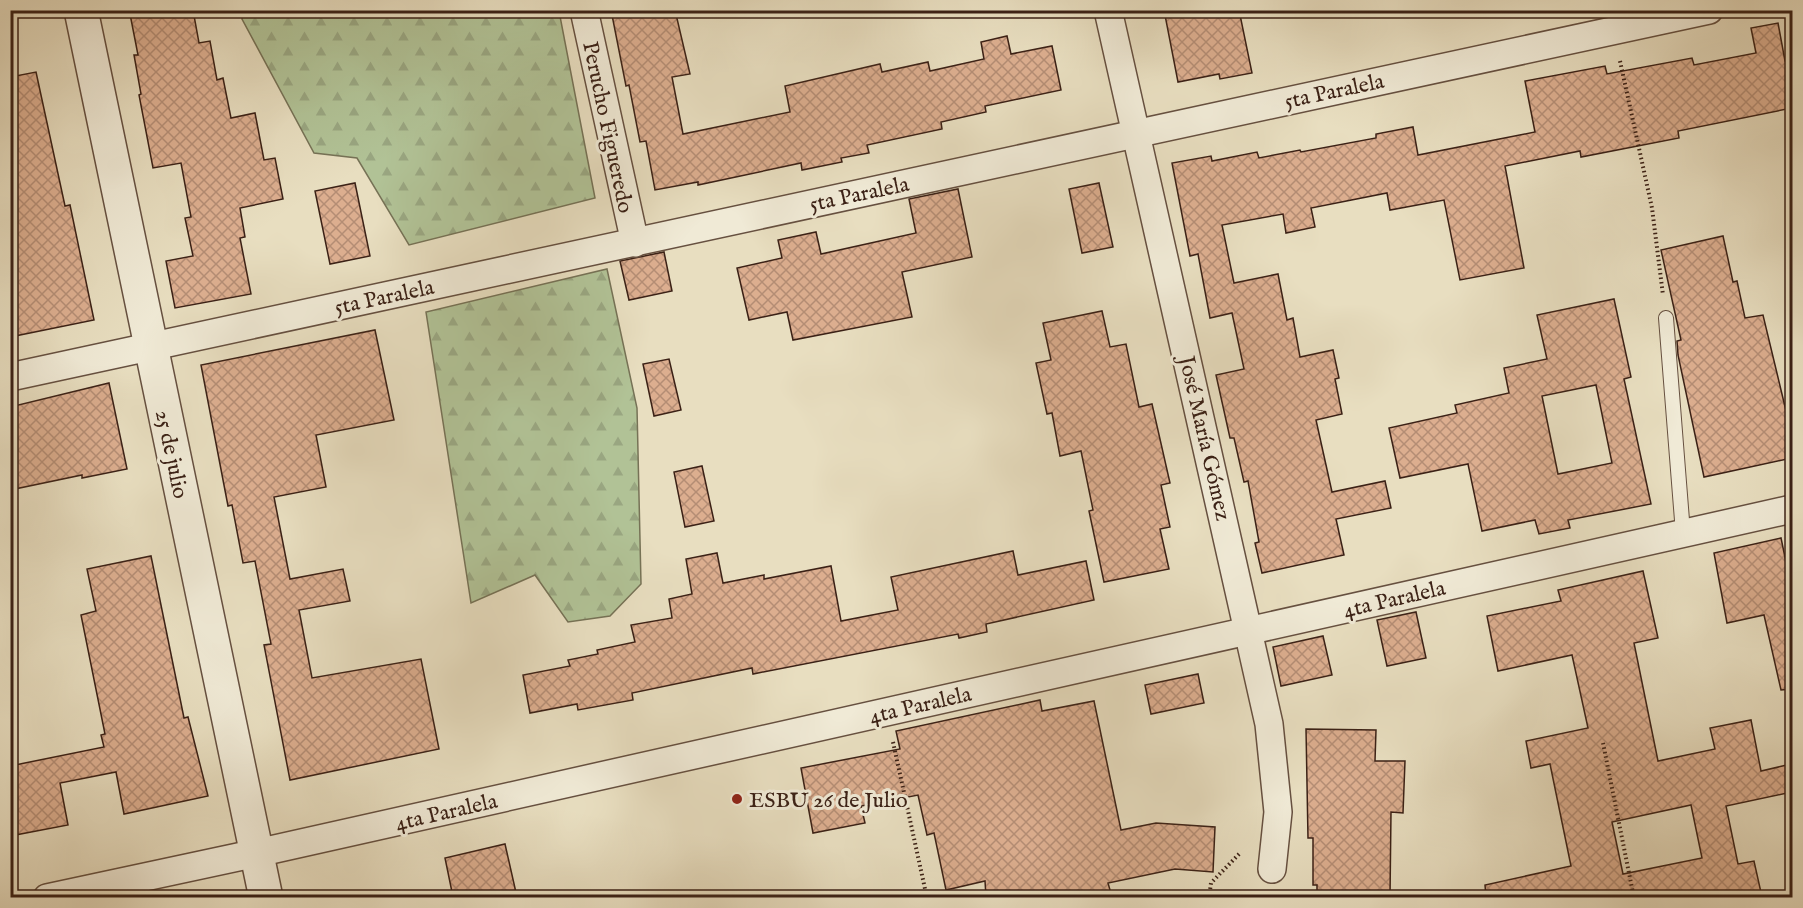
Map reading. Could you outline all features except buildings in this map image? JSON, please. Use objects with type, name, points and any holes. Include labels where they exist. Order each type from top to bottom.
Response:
[{"type":"street","name":"25 de julio","points":[[81,10],[266,897]]},
{"type":"street","name":"Perucho Figueredo","points":[[584,10],[635,243]]},
{"type":"street","name":"José María Gómez","points":[[1108,10],[1250,631],[1269,724],[1278,812],[1272,869]]},
{"type":"street","name":"5ta Paralela","points":[[10,377],[1708,10]]},
{"type":"street","name":"4ta Paralela","points":[[47,897],[257,853],[1792,509]]},
{"type":"lane","points":[[1666,318],[1683,533]]},
{"type":"path","points":[[1614,31],[1652,208],[1666,318]]},
{"type":"path","points":[[886,712],[927,897]]},
{"type":"path","points":[[1603,743],[1634,897]]},
{"type":"green space","points":[[243,10],[559,11],[595,198],[409,245],[357,158],[314,153],[242,19]]},
{"type":"green space","points":[[607,269],[637,408],[641,584],[610,616],[568,622],[535,575],[471,603],[426,312]]},
{"type":"place","name":"ESBU 26 de Julio","points":[[737,799]]}]
